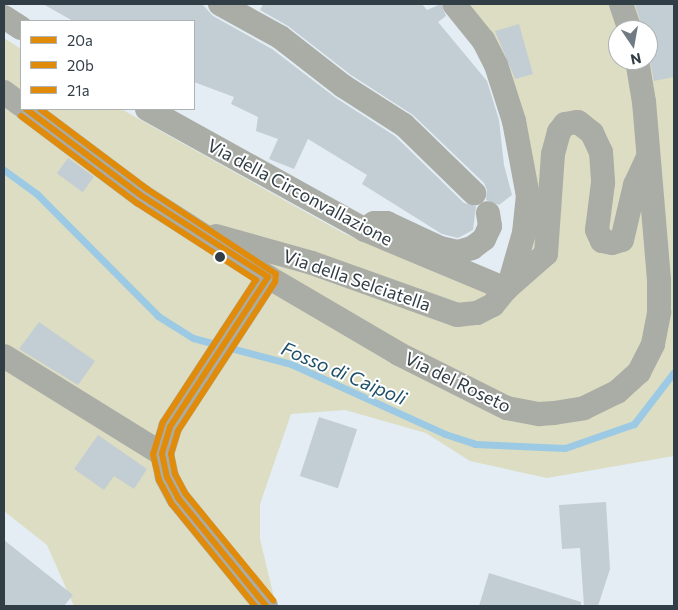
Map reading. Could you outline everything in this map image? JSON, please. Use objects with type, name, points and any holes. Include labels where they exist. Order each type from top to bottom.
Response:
[{"type":"street","points":[[220,4],[280,38],[343,86],[404,125],[474,193]]},
{"type":"street","points":[[454,4],[483,40],[496,65],[521,153],[528,196],[524,233],[506,289]]},
{"type":"street","points":[[622,4],[627,20]]},
{"type":"street","points":[[4,17],[20,27]]},
{"type":"street","name":"Via del Roseto","points":[[27,110],[142,196],[268,277],[399,354],[507,408],[539,414],[584,408],[617,392],[639,372],[653,344],[659,312],[659,280],[638,70]]},
{"type":"street","points":[[4,92],[20,104]]},
{"type":"street","name":"Via della Circonvallazione","points":[[149,110],[365,230],[506,289]]},
{"type":"street","name":"Via della Selciatella","points":[[199,233],[312,263],[457,315],[485,310],[546,254],[554,154],[559,132],[566,124],[578,122],[592,134],[601,152],[603,183],[597,230],[602,241],[612,243],[622,240],[635,185],[648,158]]},
{"type":"street","points":[[365,230],[374,223],[387,223],[440,248],[458,252],[472,248],[484,239],[490,226],[488,213]]},
{"type":"street","points":[[266,606],[178,498],[167,477],[162,454],[170,427],[268,277]]},
{"type":"street","points":[[4,356],[162,454]]},
{"type":"green space","points":[[454,4],[674,4],[674,456],[547,478],[470,461],[426,433],[345,410],[291,414],[260,504],[260,539],[276,606],[74,606],[47,545],[4,511],[4,38],[20,48],[20,110],[123,110],[345,234],[386,251],[509,285],[524,233],[514,121]]},
{"type":"building","points":[[43,4],[202,4],[213,16],[272,49],[336,98],[395,136],[464,203],[476,206],[473,230],[458,238],[442,234],[362,184],[367,175],[308,139],[294,169],[269,159],[278,139],[256,131],[258,117],[231,104],[234,97],[195,82],[195,20],[71,20]]},
{"type":"building","points":[[263,4],[422,4],[427,10],[441,4],[446,16],[438,22],[487,81],[499,120],[504,165],[512,195],[499,205],[486,200],[487,190],[484,183],[413,115],[351,75],[288,26],[260,10]]},
{"type":"building","points":[[635,4],[674,4],[674,77],[654,81],[652,70],[658,70],[658,20],[640,20]]},
{"type":"building","points":[[519,24],[533,74],[515,79],[495,31]]},
{"type":"building","points":[[68,158],[94,177],[83,192],[57,173]]},
{"type":"building","points":[[39,322],[95,361],[78,385],[19,349]]},
{"type":"building","points":[[319,417],[357,429],[338,488],[300,476]]},
{"type":"building","points":[[98,435],[147,469],[134,489],[114,476],[104,490],[74,469]]},
{"type":"building","points":[[606,502],[610,569],[598,606],[584,606],[580,548],[562,549],[559,505]]},
{"type":"building","points":[[4,540],[73,595],[64,606],[4,606]]},
{"type":"building","points":[[489,573],[581,602],[581,606],[479,606]]},
{"type":"waterway","name":"Fosso di Caipoli","points":[[4,170],[37,194],[158,316],[193,338],[291,364],[445,434],[475,444],[565,448],[634,424],[674,372]]},
{"type":"transit line","name":"20a","points":[[27,110],[142,196],[268,277],[170,427],[162,454],[167,477],[178,498],[266,606]]},
{"type":"transit line","name":"21a","points":[[41,110],[147,189],[276,274],[275,282],[178,431],[171,454],[175,474],[185,493],[273,600]]},
{"type":"transit line","name":"20b","points":[[21,116],[137,203],[256,280],[163,422],[153,454],[159,480],[171,503],[255,606]]}]
